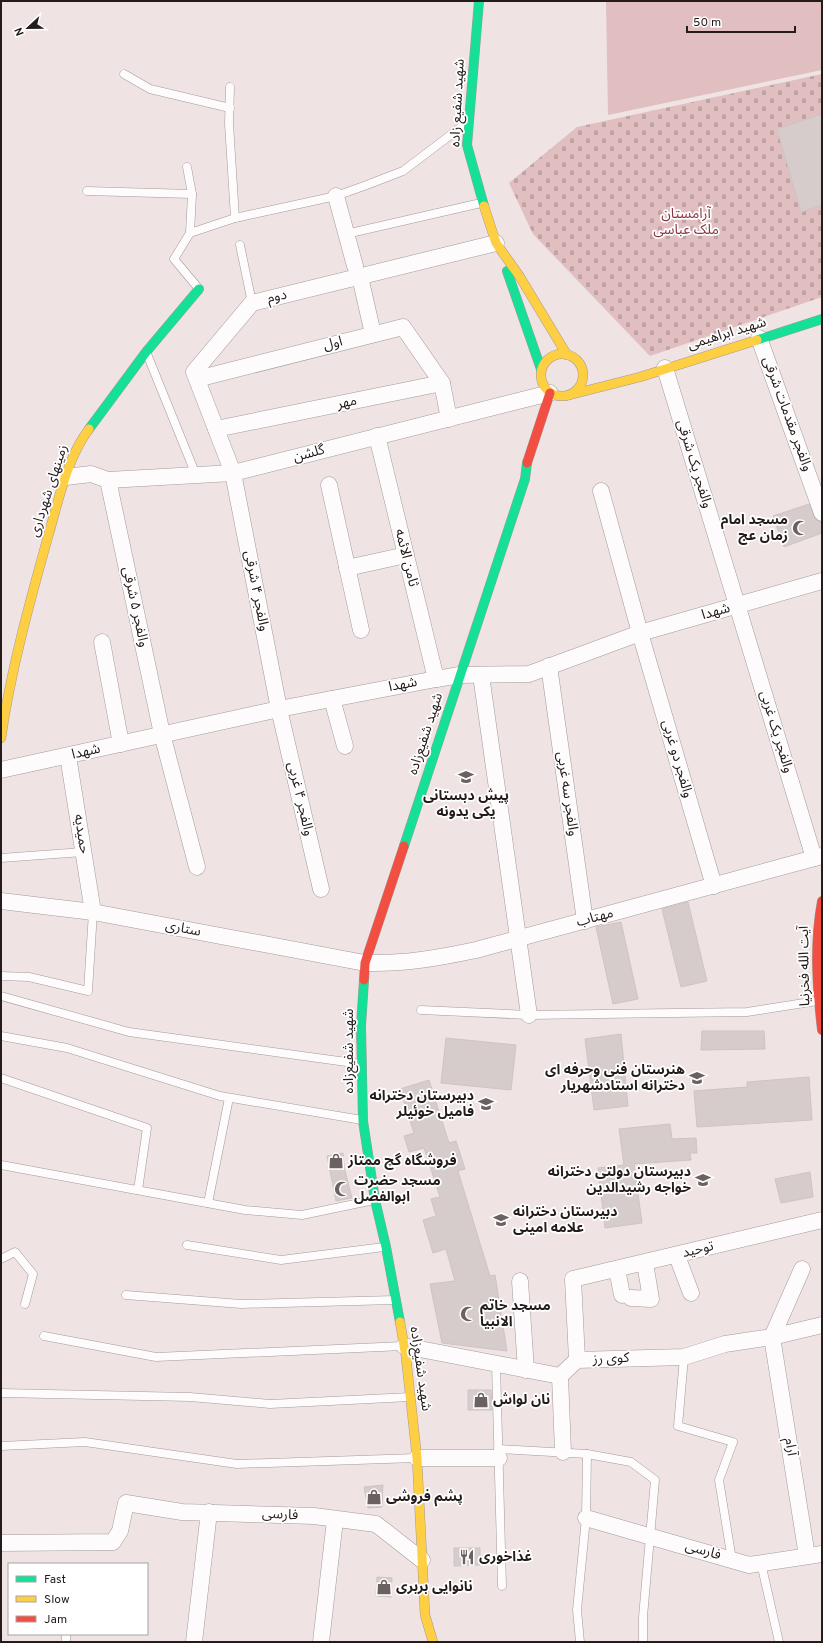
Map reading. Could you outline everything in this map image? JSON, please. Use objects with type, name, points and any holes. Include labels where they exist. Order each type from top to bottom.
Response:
[{"type":"main road","name":"شهید شفیع زاده","points":[[479,1],[467,146],[482,202],[541,370]]},
{"type":"main road","name":"شهید شفیع زاده","points":[[498,246],[525,284],[567,354]]},
{"type":"main road","name":"زمینهای شهرداری","points":[[1,738],[6,705],[35,583],[66,477],[78,443],[146,352],[199,289]]},
{"type":"main road","name":"شهید ابراهیمی","points":[[569,396],[640,377],[822,319]]},
{"type":"main road","points":[[567,354],[572,356],[580,364],[586,375],[580,387],[569,396],[554,395],[542,383],[541,370],[548,359],[554,355],[567,354]]},
{"type":"main road","name":"شهید ابراهیمی","points":[[603,376],[640,377]]},
{"type":"main road","name":"شهید شفیع‌زاده","points":[[433,1642],[425,1615],[416,1458],[404,1346],[386,1246],[375,1200],[363,1121],[361,1026],[365,963],[525,479],[527,462],[554,395]]},
{"type":"main road","name":"آیت الله فخرنیا","points":[[822,901],[818,918],[818,1001],[822,1030]]},
{"type":"street","points":[[336,196],[373,334]]},
{"type":"street","name":"دوم","points":[[196,379],[194,372],[252,303],[357,272],[498,246]]},
{"type":"street","name":"اول","points":[[196,379],[403,327],[442,383]]},
{"type":"street","name":"والفجر مقدمات شرقی","points":[[759,338],[822,513]]},
{"type":"street","name":"والفجر یک شرقی","points":[[665,368],[737,606]]},
{"type":"street","points":[[196,379],[233,473]]},
{"type":"street","points":[[442,383],[449,419]]},
{"type":"street","name":"مهر","points":[[216,429],[442,383]]},
{"type":"street","name":"گلشن","points":[[66,477],[91,474],[108,480],[233,473],[377,436],[554,395]]},
{"type":"street","name":"ثامن الائمه","points":[[377,436],[436,679]]},
{"type":"street","name":"والفجر ۴ شرقی","points":[[233,473],[279,709]]},
{"type":"street","name":"والفجر ۵ شرقی","points":[[108,480],[162,734],[197,867]]},
{"type":"street","points":[[330,485],[361,630]]},
{"type":"street","name":"والفجر دو غربی","points":[[601,491],[640,633],[714,886]]},
{"type":"street","points":[[347,568],[406,555]]},
{"type":"street","name":"شهدا","points":[[1,770],[279,709],[436,679],[460,675],[530,674],[640,633],[822,581]]},
{"type":"street","name":"والفجر یک غربی","points":[[737,606],[818,857]]},
{"type":"street","points":[[102,642],[121,744]]},
{"type":"street","name":"والفجر سه غربی","points":[[549,666],[585,921]]},
{"type":"street","points":[[481,675],[529,1015]]},
{"type":"street","points":[[332,699],[345,746]]},
{"type":"street","name":"والفجر ۴ غربی","points":[[279,709],[321,889]]},
{"type":"street","name":"حمیدیه","points":[[68,756],[93,912]]},
{"type":"street","name":"مهتاب","points":[[365,963],[396,964],[432,959],[519,939],[818,857]]},
{"type":"street","name":"ستاری","points":[[1,901],[93,912],[365,963]]},
{"type":"street","name":"توحید","points":[[577,1360],[573,1279],[677,1256],[822,1220]]},
{"type":"street","points":[[677,1256],[691,1293]]},
{"type":"street","points":[[617,1269],[627,1296],[651,1299],[645,1263]]},
{"type":"street","points":[[772,1337],[802,1269]]},
{"type":"street","points":[[520,1281],[526,1370]]},
{"type":"street","name":"کوی رز","points":[[560,1376],[577,1360],[684,1357],[725,1344],[772,1337],[822,1325]]},
{"type":"street","name":"آرام","points":[[772,1337],[815,1555]]},
{"type":"street","points":[[404,1346],[560,1376],[563,1452]]},
{"type":"street","points":[[416,1458],[498,1454]]},
{"type":"street","name":"فارسی","points":[[1,1542],[113,1542],[120,1531],[126,1503],[182,1512],[314,1516],[335,1520],[376,1524],[422,1560]]},
{"type":"street","points":[[194,1642],[208,1512]]},
{"type":"street","name":"فارسی","points":[[586,1518],[749,1565],[815,1555]]},
{"type":"street","points":[[321,1642],[335,1520]]},
{"type":"lane","points":[[124,74],[150,89],[230,108]]},
{"type":"lane","points":[[230,87],[229,124],[235,218]]},
{"type":"lane","points":[[190,233],[235,218],[336,196],[403,171],[469,121]]},
{"type":"lane","points":[[187,167],[192,194],[190,233],[174,259],[199,289]]},
{"type":"lane","points":[[87,191],[192,194]]},
{"type":"lane","points":[[346,234],[482,202]]},
{"type":"lane","points":[[240,245],[252,303]]},
{"type":"lane","points":[[146,352],[196,475]]},
{"type":"lane","points":[[1,858],[83,852]]},
{"type":"lane","points":[[1,976],[29,977],[88,991],[93,912]]},
{"type":"lane","points":[[1,996],[129,1032],[362,1064]]},
{"type":"lane","points":[[421,1010],[529,1015],[747,1012],[818,1001]]},
{"type":"lane","points":[[1,1036],[67,1048],[228,1098],[363,1121]]},
{"type":"lane","points":[[1,1078],[147,1128],[138,1190]]},
{"type":"lane","points":[[208,1203],[228,1098]]},
{"type":"lane","points":[[1,1165],[246,1210],[302,1215],[375,1200]]},
{"type":"lane","points":[[187,1246],[280,1260],[386,1246]]},
{"type":"lane","points":[[1,1259],[15,1252],[33,1274],[25,1304]]},
{"type":"lane","points":[[126,1295],[241,1304],[396,1300]]},
{"type":"lane","points":[[44,1336],[156,1358],[404,1346]]},
{"type":"lane","points":[[684,1357],[678,1426],[733,1442],[719,1480],[732,1560]]},
{"type":"lane","points":[[496,1364],[502,1586]]},
{"type":"lane","points":[[1,1393],[190,1397],[270,1404],[410,1397]]},
{"type":"lane","points":[[1,1446],[85,1442],[237,1464],[416,1458]]},
{"type":"lane","points":[[498,1454],[563,1452],[587,1454],[631,1462],[655,1480],[643,1617],[643,1642]]},
{"type":"lane","points":[[580,1642],[578,1610],[586,1518],[587,1454]]},
{"type":"lane","points":[[761,1563],[779,1642]]},
{"type":"green space","points":[[606,1],[822,1],[822,70],[608,115]]},
{"type":"green space","name":"آرامستان ملک عباسی","points":[[822,74],[822,297],[650,356],[533,234],[509,183],[577,127]]},
{"type":"building","points":[[822,114],[822,205],[801,212],[777,129]]},
{"type":"building","name":"مسجد امام زمان عج","points":[[809,504],[816,520],[822,522],[822,533],[784,547],[773,516]]},
{"type":"building","points":[[688,902],[707,981],[681,987],[662,909]]},
{"type":"building","points":[[621,922],[638,999],[613,1004],[596,927]]},
{"type":"building","points":[[702,1031],[764,1031],[765,1049],[701,1050]]},
{"type":"building","points":[[621,1034],[628,1106],[594,1110],[585,1039]]},
{"type":"building","points":[[446,1038],[516,1045],[511,1090],[441,1083]]},
{"type":"building","points":[[809,1077],[812,1120],[697,1127],[694,1091],[747,1087],[747,1082]]},
{"type":"building","points":[[429,1080],[449,1143],[456,1141],[465,1169],[458,1171],[490,1276],[495,1275],[507,1351],[442,1343],[430,1284],[455,1281],[446,1249],[433,1253],[423,1220],[436,1216],[431,1199],[440,1197],[424,1148],[409,1152],[404,1136],[414,1133],[400,1089]]},
{"type":"building","points":[[670,1124],[672,1139],[696,1138],[697,1153],[690,1153],[691,1160],[634,1164],[642,1223],[605,1228],[598,1168],[624,1165],[619,1129]]},
{"type":"building","points":[[343,1153],[344,1167],[352,1198],[336,1201],[327,1156]]},
{"type":"building","points":[[810,1172],[813,1197],[781,1203],[775,1179]]},
{"type":"building","name":"نان لواش","points":[[468,1390],[491,1390],[492,1410],[468,1410]]},
{"type":"building","name":"پشم فروشی","points":[[383,1485],[382,1507],[368,1508],[364,1487]]},
{"type":"building","name":"غذاخوری","points":[[454,1548],[480,1548],[480,1565],[454,1566]]},
{"type":"building","name":"نانوایی بربری","points":[[377,1577],[392,1578],[391,1597],[376,1596]]},
{"type":"traffic: fast","points":[[479,1],[467,145],[484,206]]},
{"type":"traffic: fast","points":[[507,271],[541,369]]},
{"type":"traffic: fast","points":[[89,429],[146,352],[199,289]]},
{"type":"traffic: fast","points":[[757,340],[822,319]]},
{"type":"traffic: fast","points":[[404,846],[525,479],[527,463]]},
{"type":"traffic: fast","points":[[364,980],[361,1026],[363,1121],[375,1200],[386,1247],[400,1322]]},
{"type":"traffic: slow","points":[[484,206],[496,243],[520,277],[567,355]]},
{"type":"traffic: slow","points":[[569,395],[640,377],[757,340]]},
{"type":"traffic: slow","points":[[558,354],[566,354],[574,357],[580,363],[583,375],[580,387],[574,393],[566,396],[558,396],[550,393],[544,387],[541,379],[541,371],[544,363],[550,357],[558,354]]},
{"type":"traffic: slow","points":[[1,738],[10,686],[22,635],[60,493],[69,466],[81,440],[89,429]]},
{"type":"traffic: slow","points":[[400,1322],[406,1357],[417,1458],[425,1615],[433,1642]]},
{"type":"traffic: jam","points":[[527,463],[550,393]]},
{"type":"traffic: jam","points":[[364,980],[365,963],[404,846]]},
{"type":"traffic: jam","points":[[822,901],[819,917],[817,949],[822,1030]]},
{"type":"place","name":"مسجد امام زمان عج","points":[[800,528]]},
{"type":"place","name":"پیش دبستانی یکی یدونه","points":[[466,777]]},
{"type":"place","name":"هنرستان فنی وحرفه ای دخترانه استادشهریار","points":[[697,1078]]},
{"type":"place","name":"دبیرستان دخترانه فامیل خوئیلر","points":[[486,1104]]},
{"type":"place","name":"فروشگاه گچ ممتاز","points":[[336,1161]]},
{"type":"place","name":"دبیرستان دولتی دخترانه خواجه رشیدالدین","points":[[703,1180]]},
{"type":"place","name":"مسجد حضرت ابوالفضل","points":[[342,1189]]},
{"type":"place","name":"دبیرستان دخترانه علامه امینی","points":[[501,1220]]},
{"type":"place","name":"مسجد خاتم الانبیا","points":[[468,1314]]},
{"type":"place","name":"نان لواش","points":[[481,1400]]},
{"type":"place","name":"پشم فروشی","points":[[374,1497]]},
{"type":"place","name":"غذاخوری","points":[[467,1557]]},
{"type":"place","name":"نانوایی بربری","points":[[384,1587]]}]
